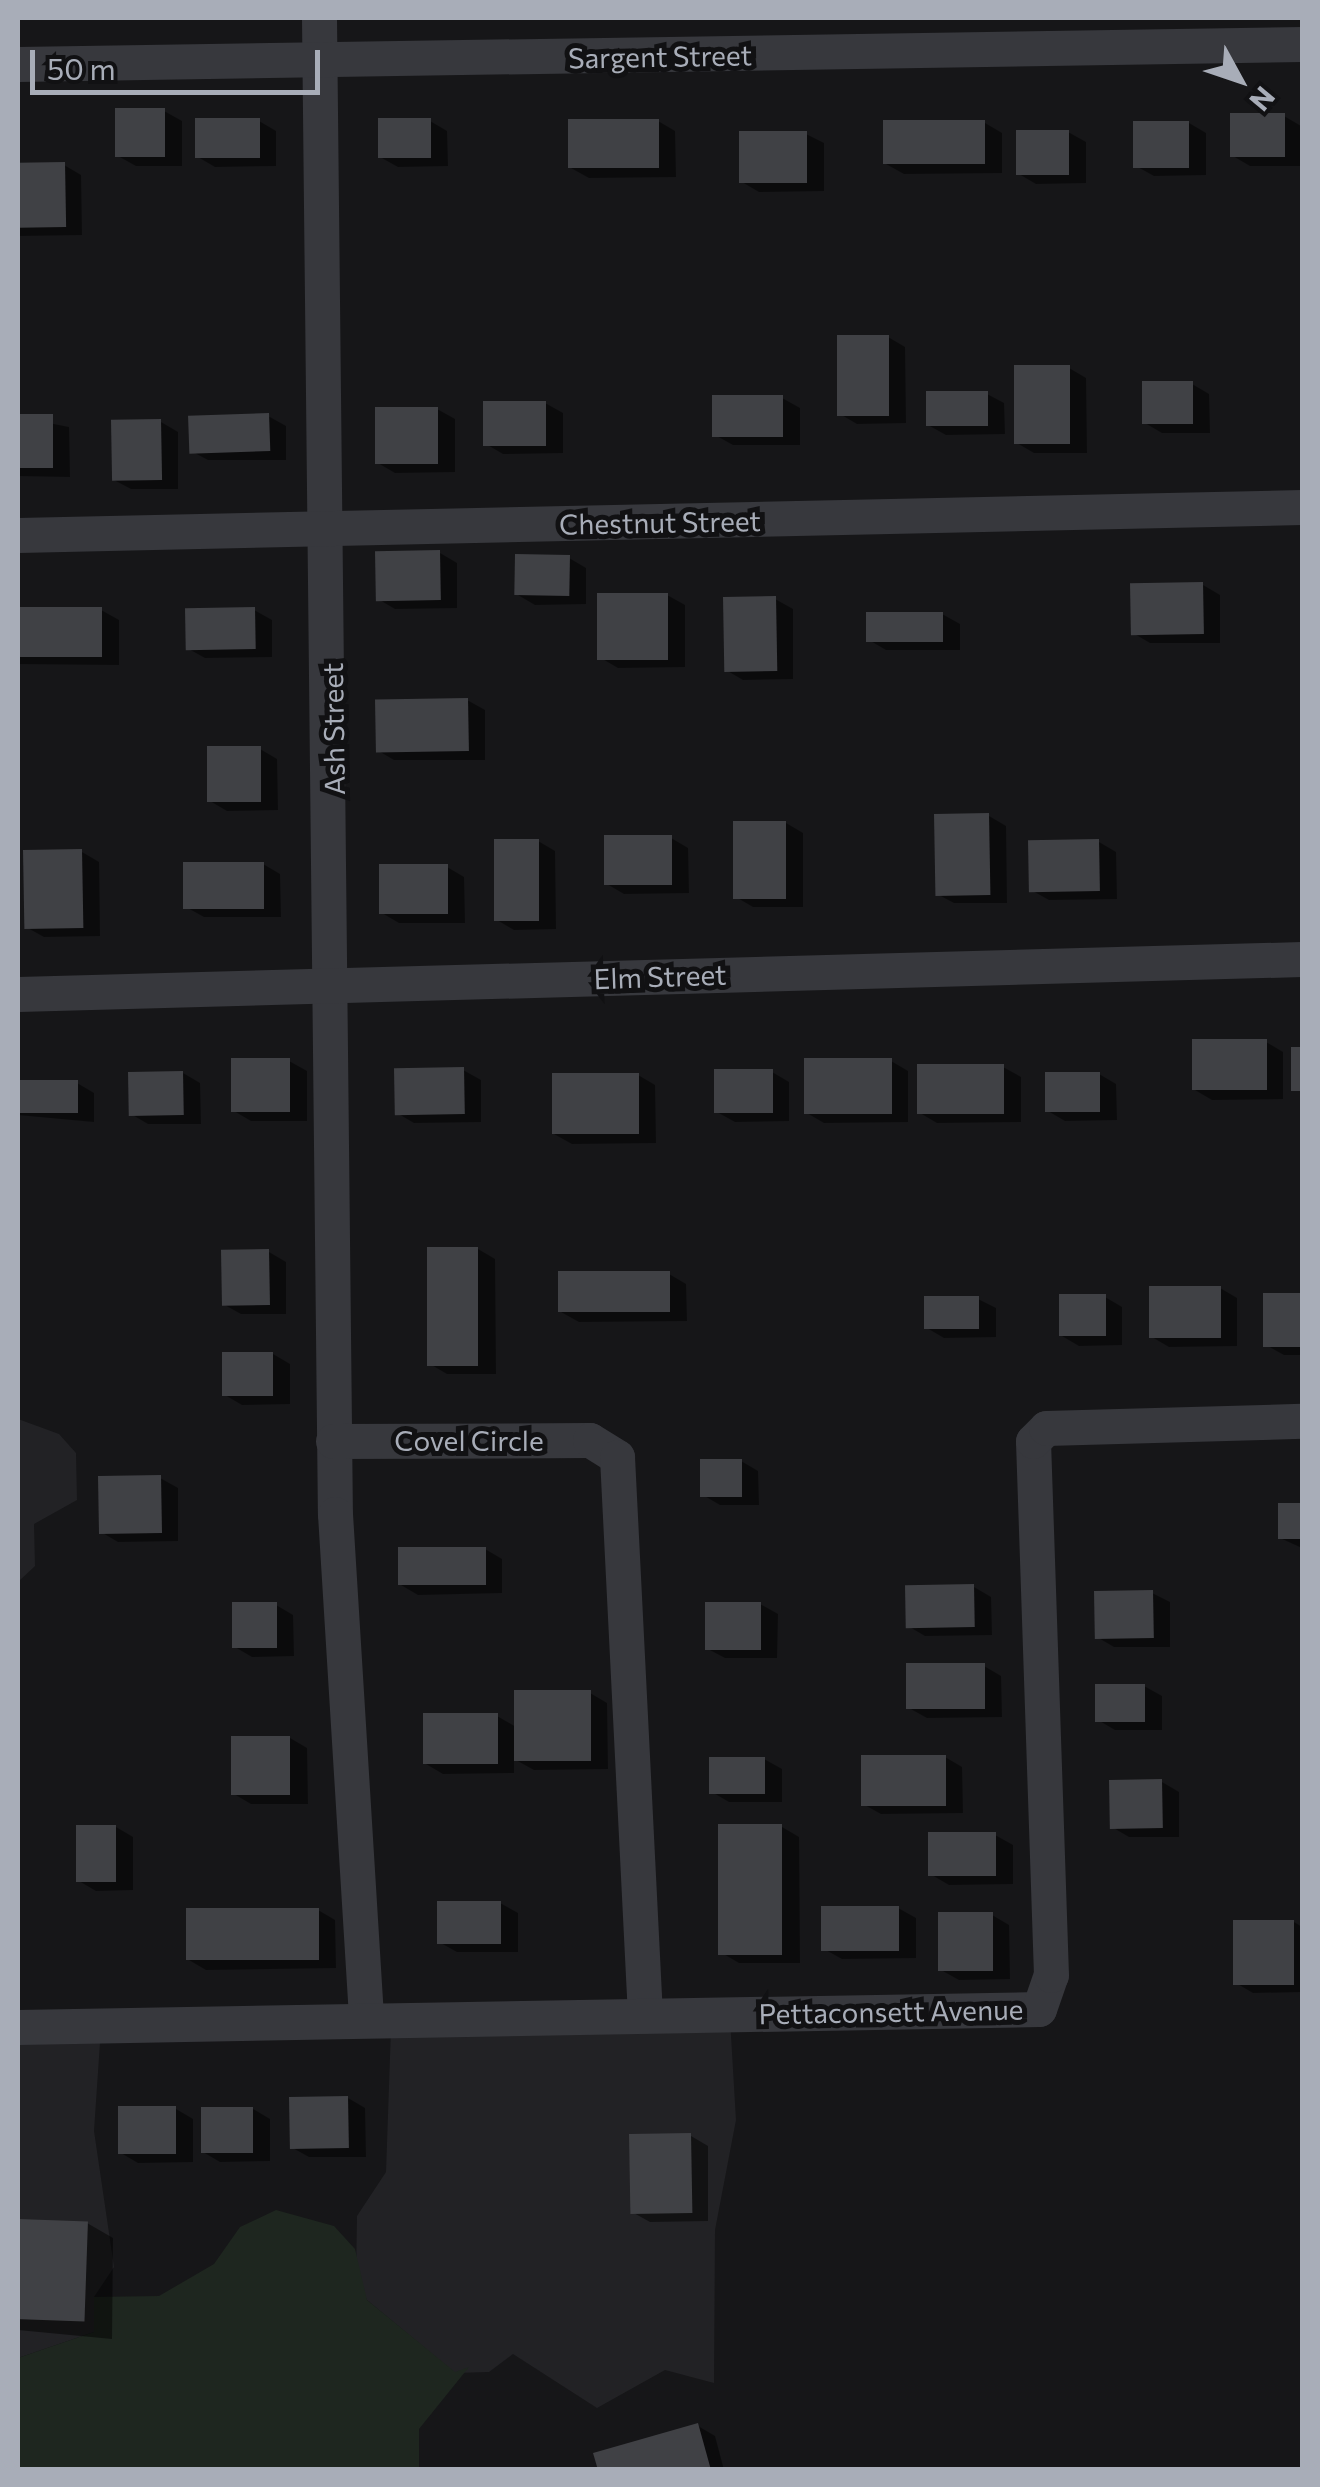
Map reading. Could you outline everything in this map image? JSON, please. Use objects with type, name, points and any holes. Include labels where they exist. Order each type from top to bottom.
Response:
[{"type":"street","name":"Ash Street","points":[[319,18],[331,530],[334,1440]]},
{"type":"street","name":"Sargent Street","points":[[18,64],[1302,44]]},
{"type":"street","name":"Chestnut Street","points":[[18,535],[1302,507]]},
{"type":"street","name":"Elm Street","points":[[18,994],[1302,959]]},
{"type":"street","name":"Pettaconsett Avenue","points":[[18,2027],[366,2016],[1039,2008],[1050,1975],[1033,1441],[1046,1428],[1302,1422]]},
{"type":"street","name":"Covel Circle","points":[[334,1440],[590,1440],[617,1457],[645,2015]]},
{"type":"street","points":[[334,1440],[366,2016]]},
{"type":"shaded area","points":[[18,1419],[59,1434],[76,1453],[77,1500],[34,1524],[35,1566],[18,1582]]},
{"type":"shaded area","points":[[730,2018],[736,2120],[715,2230],[714,2383],[665,2370],[597,2408],[513,2354],[489,2372],[455,2373],[367,2300],[356,2278],[357,2216],[386,2172],[391,2028]]},
{"type":"shaded area","points":[[101,2028],[94,2131],[114,2267],[94,2297],[94,2332],[18,2358],[18,2030]]},
{"type":"shaded area","points":[[276,2210],[334,2226],[355,2249],[367,2300],[455,2372],[469,2367],[419,2429],[419,2469],[18,2469],[18,2358],[94,2332],[94,2297],[159,2296],[214,2264],[240,2227]]},
{"type":"building","points":[[115,108],[165,108],[165,157],[115,157]]},
{"type":"building","points":[[1230,113],[1285,113],[1285,157],[1230,157]]},
{"type":"building","points":[[195,118],[260,118],[260,158],[195,158]]},
{"type":"building","points":[[378,118],[431,118],[431,158],[378,158]]},
{"type":"building","points":[[568,119],[659,119],[659,168],[568,168]]},
{"type":"building","points":[[883,120],[985,120],[985,164],[883,164]]},
{"type":"building","points":[[1133,121],[1189,121],[1189,168],[1133,168]]},
{"type":"building","points":[[1016,130],[1069,130],[1069,175],[1016,175]]},
{"type":"building","points":[[739,131],[807,131],[807,183],[739,183]]},
{"type":"building","points":[[65,162],[66,227],[19,228],[18,163]]},
{"type":"building","points":[[837,335],[889,335],[889,416],[837,416]]},
{"type":"building","points":[[1014,365],[1070,365],[1070,444],[1014,444]]},
{"type":"building","points":[[1142,381],[1193,381],[1193,424],[1142,424]]},
{"type":"building","points":[[926,391],[988,391],[988,426],[926,426]]},
{"type":"building","points":[[712,395],[783,395],[783,437],[712,437]]},
{"type":"building","points":[[483,401],[546,401],[546,446],[483,446]]},
{"type":"building","points":[[375,407],[438,407],[438,464],[375,464]]},
{"type":"building","points":[[269,413],[270,451],[189,454],[188,416]]},
{"type":"building","points":[[18,414],[53,414],[53,468],[18,468]]},
{"type":"building","points":[[161,419],[162,480],[112,481],[111,420]]},
{"type":"building","points":[[440,550],[441,600],[376,601],[375,551]]},
{"type":"building","points":[[515,554],[570,555],[569,596],[514,595]]},
{"type":"building","points":[[1203,582],[1204,634],[1131,635],[1130,583]]},
{"type":"building","points":[[597,593],[668,593],[668,660],[597,660]]},
{"type":"building","points":[[776,596],[777,671],[724,672],[723,597]]},
{"type":"building","points":[[18,607],[102,607],[102,657],[18,657]]},
{"type":"building","points":[[255,607],[256,649],[186,650],[185,608]]},
{"type":"building","points":[[866,612],[943,612],[943,642],[866,642]]},
{"type":"building","points":[[468,698],[469,751],[376,753],[375,700]]},
{"type":"building","points":[[207,746],[261,746],[261,802],[207,802]]},
{"type":"building","points":[[989,813],[990,895],[935,896],[934,814]]},
{"type":"building","points":[[733,821],[786,821],[786,899],[733,899]]},
{"type":"building","points":[[604,835],[672,835],[672,885],[604,885]]},
{"type":"building","points":[[494,839],[539,839],[539,921],[494,921]]},
{"type":"building","points":[[1099,839],[1100,891],[1029,892],[1028,840]]},
{"type":"building","points":[[82,849],[83,928],[24,929],[23,850]]},
{"type":"building","points":[[183,862],[264,862],[264,909],[183,909]]},
{"type":"building","points":[[379,864],[448,864],[448,914],[379,914]]},
{"type":"building","points":[[1192,1039],[1267,1039],[1267,1090],[1192,1090]]},
{"type":"building","points":[[1291,1047],[1302,1047],[1302,1091],[1291,1091]]},
{"type":"building","points":[[231,1058],[290,1058],[290,1112],[231,1112]]},
{"type":"building","points":[[804,1058],[892,1058],[892,1114],[804,1114]]},
{"type":"building","points":[[917,1064],[1004,1064],[1004,1114],[917,1114]]},
{"type":"building","points":[[464,1067],[465,1114],[395,1115],[394,1068]]},
{"type":"building","points":[[714,1069],[773,1069],[773,1113],[714,1113]]},
{"type":"building","points":[[183,1071],[184,1115],[129,1116],[128,1072]]},
{"type":"building","points":[[1045,1072],[1100,1072],[1100,1112],[1045,1112]]},
{"type":"building","points":[[552,1073],[639,1073],[639,1134],[552,1134]]},
{"type":"building","points":[[18,1080],[78,1080],[78,1113],[18,1113]]},
{"type":"building","points":[[427,1247],[478,1247],[478,1366],[427,1366]]},
{"type":"building","points":[[269,1249],[270,1305],[222,1306],[221,1250]]},
{"type":"building","points":[[558,1271],[670,1271],[670,1312],[558,1312]]},
{"type":"building","points":[[1149,1286],[1221,1286],[1221,1338],[1149,1338]]},
{"type":"building","points":[[1263,1293],[1302,1293],[1302,1347],[1263,1347]]},
{"type":"building","points":[[1059,1294],[1106,1294],[1106,1336],[1059,1336]]},
{"type":"building","points":[[924,1296],[979,1296],[979,1329],[924,1329]]},
{"type":"building","points":[[222,1352],[273,1352],[273,1396],[222,1396]]},
{"type":"building","points":[[700,1459],[742,1459],[742,1497],[700,1497]]},
{"type":"building","points":[[161,1475],[162,1533],[99,1534],[98,1476]]},
{"type":"building","points":[[1278,1503],[1302,1503],[1302,1539],[1278,1539]]},
{"type":"building","points":[[398,1547],[486,1547],[486,1585],[398,1585]]},
{"type":"building","points":[[974,1584],[975,1627],[906,1628],[905,1585]]},
{"type":"building","points":[[1153,1590],[1154,1638],[1095,1639],[1094,1591]]},
{"type":"building","points":[[232,1602],[277,1602],[277,1648],[232,1648]]},
{"type":"building","points":[[705,1602],[761,1602],[761,1650],[705,1650]]},
{"type":"building","points":[[906,1663],[985,1663],[985,1709],[906,1709]]},
{"type":"building","points":[[1095,1684],[1145,1684],[1145,1722],[1095,1722]]},
{"type":"building","points":[[514,1690],[591,1690],[591,1761],[514,1761]]},
{"type":"building","points":[[423,1713],[498,1713],[498,1764],[423,1764]]},
{"type":"building","points":[[231,1736],[290,1736],[290,1795],[231,1795]]},
{"type":"building","points":[[861,1755],[946,1755],[946,1806],[861,1806]]},
{"type":"building","points":[[709,1757],[765,1757],[765,1794],[709,1794]]},
{"type":"building","points":[[1162,1779],[1163,1828],[1110,1829],[1109,1780]]},
{"type":"building","points":[[718,1824],[782,1824],[782,1955],[718,1955]]},
{"type":"building","points":[[76,1825],[116,1825],[116,1882],[76,1882]]},
{"type":"building","points":[[928,1832],[996,1832],[996,1876],[928,1876]]},
{"type":"building","points":[[437,1901],[501,1901],[501,1944],[437,1944]]},
{"type":"building","points":[[821,1906],[899,1906],[899,1951],[821,1951]]},
{"type":"building","points":[[186,1908],[319,1908],[319,1960],[186,1960]]},
{"type":"building","points":[[938,1912],[993,1912],[993,1971],[938,1971]]},
{"type":"building","points":[[1233,1920],[1294,1920],[1294,1985],[1233,1985]]},
{"type":"building","points":[[348,2096],[349,2148],[290,2149],[289,2097]]},
{"type":"building","points":[[118,2106],[176,2106],[176,2154],[118,2154]]},
{"type":"building","points":[[201,2107],[253,2107],[253,2153],[201,2153]]},
{"type":"building","points":[[691,2133],[692,2213],[630,2214],[629,2134]]},
{"type":"building","points":[[18,2219],[88,2221],[84,2321],[18,2319]]},
{"type":"building","points":[[698,2423],[711,2470],[598,2470],[593,2453]]}]
